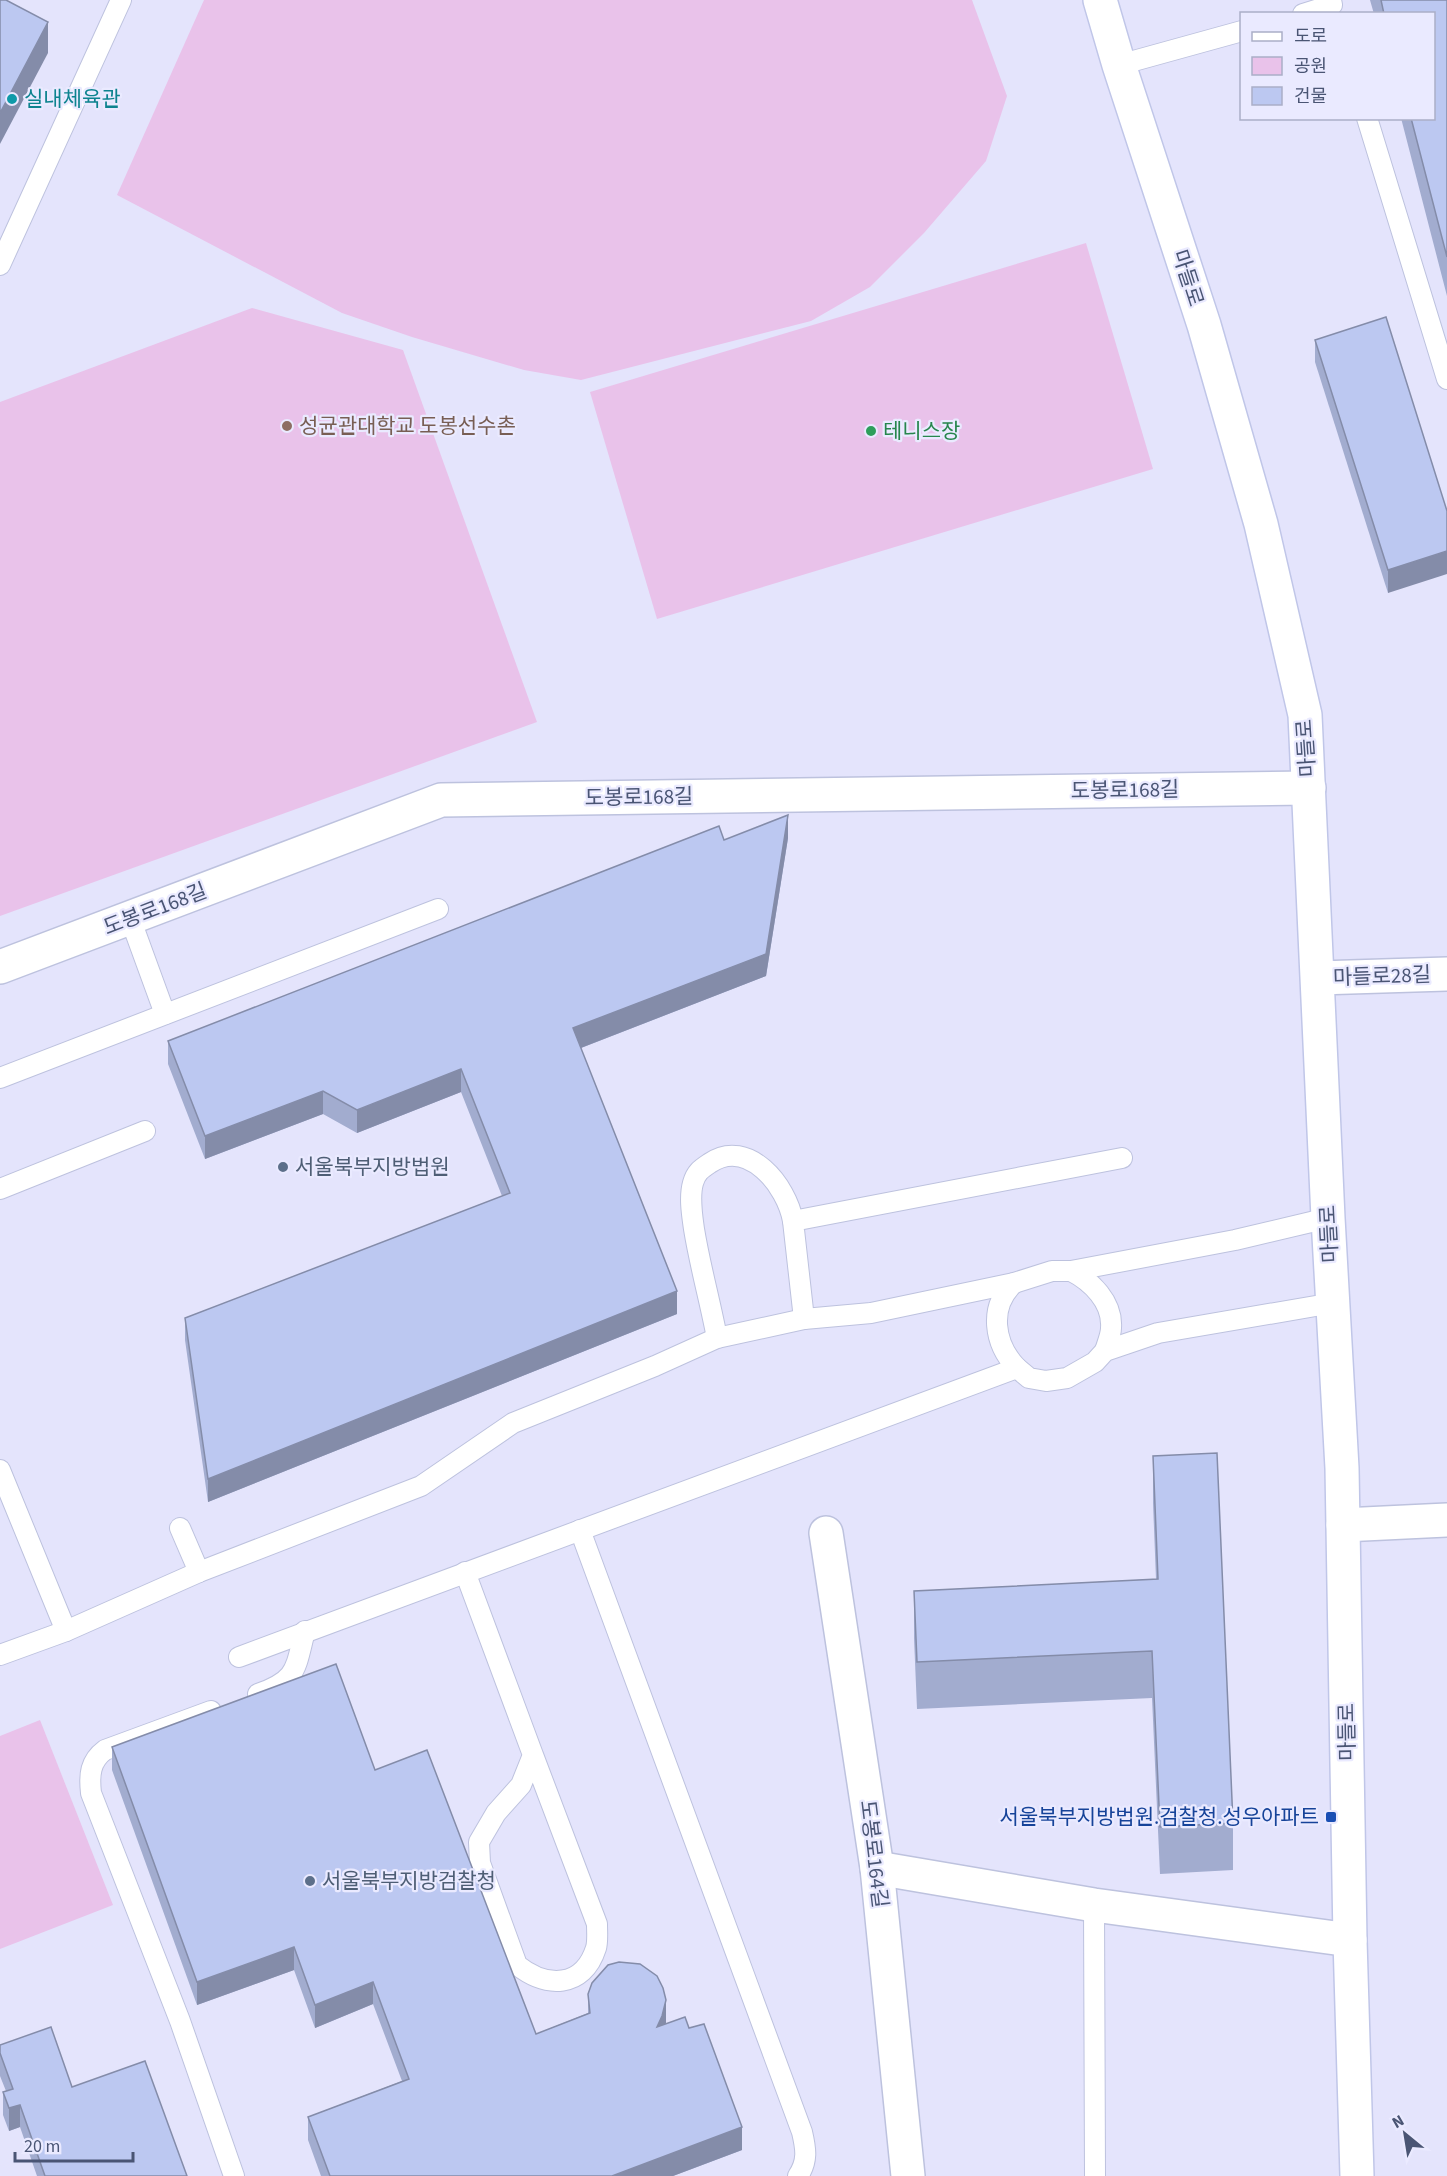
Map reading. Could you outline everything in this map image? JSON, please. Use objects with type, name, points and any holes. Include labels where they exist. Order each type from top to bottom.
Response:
[{"type":"street","name":"마들로","points":[[1100,0],[1204,325],[1261,524],[1305,715],[1342,1468],[1350,1940],[1357,2176]]},
{"type":"street","name":"도봉로168길","points":[[0,967],[441,800],[1309,788]]},
{"type":"street","name":"마들로28길","points":[[1318,978],[1447,974]]},
{"type":"street","points":[[1343,1525],[1447,1520]]},
{"type":"street","name":"도봉로164길","points":[[826,1533],[877,1868],[908,2176]]},
{"type":"street","points":[[877,1868],[1094,1905],[1350,1940]]},
{"type":"lane","points":[[0,265],[121,0]]},
{"type":"lane","points":[[1310,12],[1332,6]]},
{"type":"lane","points":[[1119,65],[1240,32]]},
{"type":"lane","points":[[1368,120],[1447,380]]},
{"type":"lane","points":[[0,1078],[438,909]]},
{"type":"lane","points":[[130,918],[165,1014]]},
{"type":"lane","points":[[0,1188],[145,1131]]},
{"type":"lane","points":[[717,1338],[698,1253],[692,1213],[692,1186],[697,1172],[719,1157],[743,1156],[766,1170],[790,1206],[804,1319]]},
{"type":"lane","points":[[793,1221],[1122,1158]]},
{"type":"lane","points":[[0,1655],[66,1631],[199,1572],[421,1486],[513,1423],[655,1366],[717,1338],[804,1319],[871,1313],[1014,1282],[1052,1271],[1071,1271],[1235,1240],[1328,1218]]},
{"type":"lane","points":[[1071,1271],[1085,1278],[1100,1294],[1109,1312],[1112,1327],[1106,1352]]},
{"type":"lane","points":[[1014,1282],[1000,1301],[996,1324],[1001,1344],[1010,1361],[1029,1378],[1046,1381],[1067,1378],[1095,1362],[1106,1352],[1158,1333],[1333,1304]]},
{"type":"lane","points":[[239,1657],[1017,1368]]},
{"type":"lane","points":[[0,1470],[66,1631]]},
{"type":"lane","points":[[180,1528],[199,1572]]},
{"type":"lane","points":[[580,1530],[802,2132],[807,2151],[803,2168],[798,2176]]},
{"type":"lane","points":[[465,1572],[597,1924],[597,1946],[588,1966],[568,1980],[546,1982],[529,1975],[517,1965],[480,1863],[479,1842],[496,1813],[521,1785],[533,1755]]},
{"type":"lane","points":[[234,2176],[180,2021],[91,1793],[89,1777],[97,1756],[105,1750],[275,1688],[287,1681],[296,1666],[305,1631]]},
{"type":"lane","points":[[1094,1905],[1095,2176]]},
{"type":"green space","points":[[204,0],[972,0],[1007,96],[986,161],[924,233],[870,287],[811,321],[581,380],[524,370],[412,337],[342,313],[117,195]]},
{"type":"green space","name":"테니스장","points":[[1086,243],[1153,469],[657,619],[590,392]]},
{"type":"green space","points":[[252,308],[403,350],[537,722],[0,916],[0,402]]},
{"type":"green space","points":[[40,1720],[113,1905],[0,1949],[0,1736]]},
{"type":"building","points":[[0,0],[6,0],[48,22],[0,113]]},
{"type":"building","points":[[1381,0],[1447,0],[1447,257],[1412,120],[1435,120],[1435,12],[1384,12]]},
{"type":"building","points":[[1386,317],[1447,511],[1447,551],[1388,570],[1315,340]]},
{"type":"building","points":[[788,815],[766,954],[573,1028],[677,1291],[208,1479],[185,1318],[510,1193],[461,1069],[357,1110],[323,1091],[205,1136],[168,1041],[719,826],[724,840]]},
{"type":"building","points":[[1217,1453],[1233,1823],[1160,1827],[1152,1651],[917,1662],[914,1591],[1158,1579],[1153,1456]]},
{"type":"building","name":"서울북부지방검찰청","points":[[336,1664],[375,1770],[427,1750],[536,2034],[590,2013],[588,1994],[592,1983],[608,1965],[619,1962],[640,1964],[657,1976],[663,1988],[666,2000],[657,2027],[685,2017],[689,2028],[704,2024],[742,2127],[612,2176],[330,2176],[308,2117],[409,2079],[373,1982],[315,2005],[294,1947],[197,1982],[112,1747]]},
{"type":"building","points":[[51,2027],[72,2087],[145,2061],[187,2176],[45,2176],[20,2105],[9,2108],[3,2092],[13,2089],[0,2053],[0,2045]]},
{"type":"place","name":"실내체육관","points":[[12,99]]},
{"type":"place","name":"성균관대학교 도봉선수촌","points":[[287,426]]},
{"type":"place","name":"테니스장","points":[[871,431]]},
{"type":"place","name":"서울북부지방법원","points":[[283,1167]]},
{"type":"place","name":"서울북부지방법원.검찰청.성우아파트","points":[[1331,1817]]},
{"type":"place","name":"서울북부지방검찰청","points":[[310,1881]]}]
